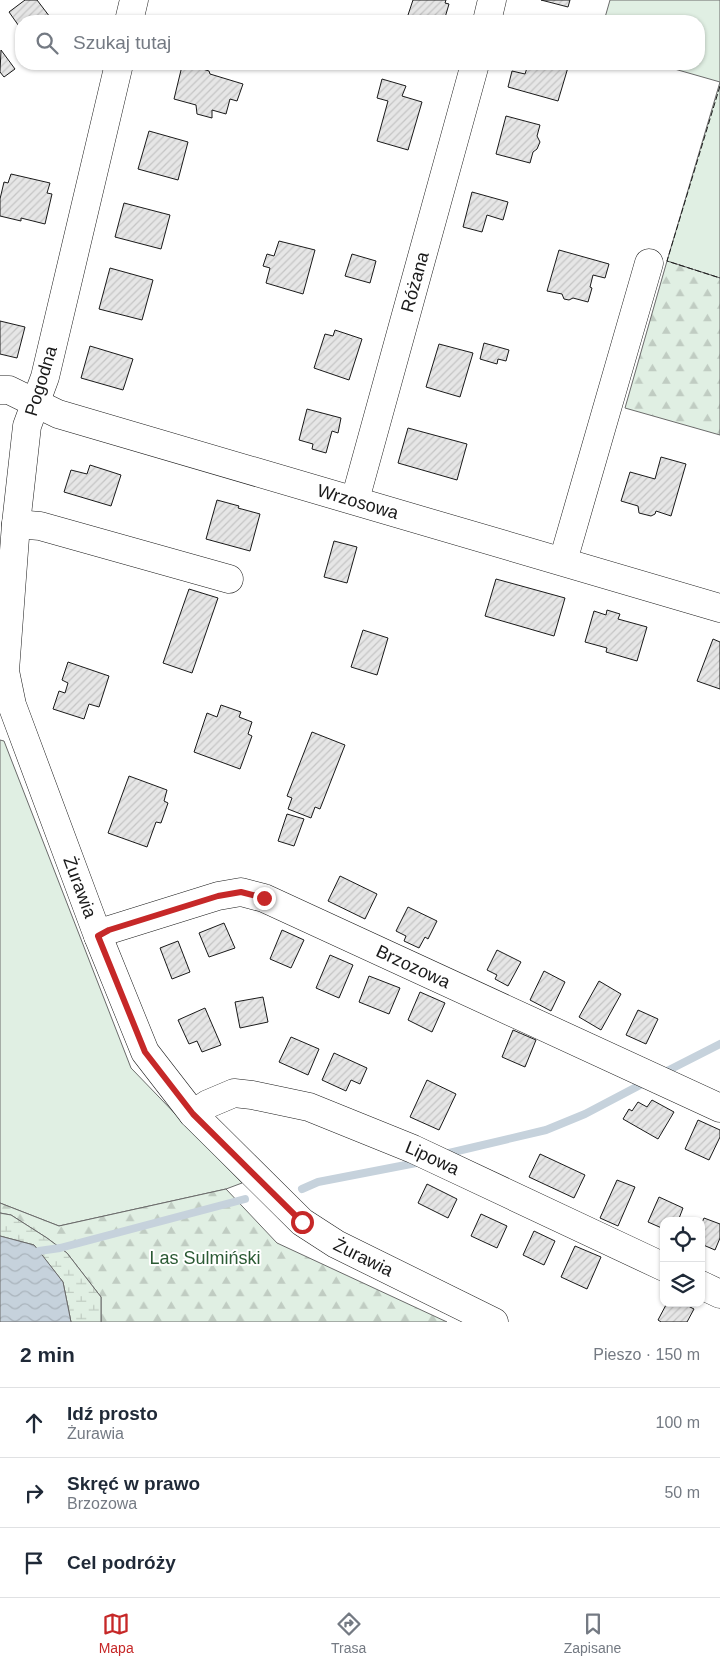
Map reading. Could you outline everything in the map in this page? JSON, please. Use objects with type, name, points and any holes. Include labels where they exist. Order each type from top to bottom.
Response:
[{"type":"street","points":[[130,15],[134,0]]},
{"type":"street","points":[[488,15],[492,0]]},
{"type":"street","name":"Pogodna","points":[[6,705],[5,670],[16,524],[27,426],[45,378],[118,70]]},
{"type":"street","name":"Różana","points":[[356,500],[473,70]]},
{"type":"street","points":[[563,561],[649,263]]},
{"type":"street","name":"Wrzosowa","points":[[0,390],[9,390],[58,414],[720,608]]},
{"type":"street","points":[[16,524],[40,526],[229,579]]},
{"type":"street","name":"Żurawia","points":[[6,705],[145,1052],[193,1114],[302,1222],[336,1244],[494,1322]]},
{"type":"street","name":"Brzozowa","points":[[98,936],[109,930],[218,896],[241,892],[264,898],[720,1108]]},
{"type":"street","name":"Lipowa","points":[[193,1114],[208,1104],[234,1093],[309,1107],[413,1149],[660,1265]]},
{"type":"street","points":[[705,1287],[720,1294]]},
{"type":"green space","points":[[610,0],[720,0],[720,82],[678,70],[705,70],[705,15],[606,15]]},
{"type":"green space","points":[[720,82],[720,278],[667,261]]},
{"type":"green space","points":[[667,261],[720,278],[720,435],[625,408]]},
{"type":"green space","points":[[0,740],[4,741],[131,1068],[242,1183],[226,1189],[59,1226],[0,1203]]},
{"type":"green space","name":"Las Sulmiński","points":[[226,1189],[277,1243],[447,1322],[101,1322],[101,1297],[67,1253],[11,1215],[0,1213],[0,1203],[59,1226]]},
{"type":"green space","points":[[0,1213],[11,1215],[67,1253],[101,1297],[101,1322],[71,1322],[63,1282],[34,1245],[0,1236]]},
{"type":"water","points":[[0,1236],[34,1245],[39,1251],[63,1282],[71,1322],[0,1322]]},
{"type":"building","points":[[25,0],[37,0],[48,15],[15,15],[15,20],[9,12]]},
{"type":"building","points":[[413,0],[446,0],[445,3],[449,4],[446,15],[408,15]]},
{"type":"building","points":[[541,0],[570,0],[568,7]]},
{"type":"building","points":[[1,50],[15,69],[4,77],[0,72]]},
{"type":"building","points":[[181,70],[206,70],[210,74],[243,84],[237,101],[230,99],[226,114],[212,110],[212,118],[197,114],[196,105],[174,99]]},
{"type":"building","points":[[526,70],[567,70],[558,101],[508,87],[512,71],[525,74]]},
{"type":"building","points":[[382,79],[406,86],[402,96],[422,102],[408,150],[377,141],[388,101],[377,98]]},
{"type":"building","points":[[506,116],[540,125],[537,136],[540,142],[537,149],[533,152],[530,163],[496,154]]},
{"type":"building","points":[[149,131],[188,142],[178,180],[138,169]]},
{"type":"building","points":[[11,174],[50,183],[47,193],[52,194],[45,224],[21,218],[21,221],[0,216],[0,199],[4,182],[8,183]]},
{"type":"building","points":[[472,192],[508,202],[503,220],[487,215],[482,232],[463,227]]},
{"type":"building","points":[[124,203],[170,215],[161,249],[115,237]]},
{"type":"building","points":[[279,241],[315,250],[303,294],[266,283],[270,268],[263,266],[267,254],[274,256]]},
{"type":"building","points":[[559,250],[609,264],[605,278],[593,275],[588,302],[573,298],[569,300],[564,299],[562,294],[547,291]]},
{"type":"building","points":[[352,254],[376,261],[370,283],[345,276]]},
{"type":"building","points":[[110,268],[153,280],[142,320],[99,309]]},
{"type":"building","points":[[0,321],[25,327],[17,358],[0,354]]},
{"type":"building","points":[[335,330],[362,339],[349,380],[314,368],[325,334],[333,336]]},
{"type":"building","points":[[484,343],[509,350],[506,361],[498,359],[497,364],[480,359]]},
{"type":"building","points":[[439,344],[473,353],[460,397],[426,387]]},
{"type":"building","points":[[90,346],[133,359],[123,390],[81,378]]},
{"type":"building","points":[[307,409],[341,418],[338,433],[332,431],[326,453],[312,449],[313,444],[299,440]]},
{"type":"building","points":[[408,428],[467,444],[457,480],[398,463]]},
{"type":"building","points":[[661,457],[686,464],[671,516],[656,511],[651,516],[639,513],[638,506],[621,501],[630,472],[655,479]]},
{"type":"building","points":[[90,465],[121,475],[111,506],[64,492],[71,470],[87,474]]},
{"type":"building","points":[[217,500],[260,514],[250,551],[206,539]]},
{"type":"building","points":[[334,541],[357,547],[347,583],[324,577]]},
{"type":"building","points":[[496,579],[565,598],[554,636],[485,616]]},
{"type":"building","points":[[189,589],[218,598],[192,673],[163,663]]},
{"type":"building","points":[[607,610],[620,614],[618,619],[647,627],[637,661],[606,652],[607,648],[585,642],[594,611],[606,615]]},
{"type":"building","points":[[363,630],[388,638],[377,675],[351,667]]},
{"type":"building","points":[[713,639],[720,642],[720,689],[697,681]]},
{"type":"building","points":[[68,662],[109,676],[99,707],[89,704],[84,719],[53,709],[59,691],[65,693],[68,683],[62,680]]},
{"type":"building","points":[[221,705],[241,712],[239,717],[252,722],[248,734],[252,736],[240,769],[194,752],[207,713],[217,717]]},
{"type":"building","points":[[312,732],[345,745],[320,809],[315,807],[311,818],[288,809],[292,798],[287,796]]},
{"type":"building","points":[[129,776],[167,790],[164,801],[168,803],[161,823],[156,822],[147,847],[108,833]]},
{"type":"building","points":[[287,814],[304,819],[294,846],[278,841]]},
{"type":"building","points":[[340,876],[377,894],[365,919],[328,901]]},
{"type":"building","points":[[408,907],[437,921],[428,939],[425,937],[419,948],[404,941],[406,936],[396,931]]},
{"type":"building","points":[[224,923],[235,948],[209,957],[199,933]]},
{"type":"building","points":[[282,930],[304,940],[291,968],[270,959]]},
{"type":"building","points":[[178,941],[190,972],[172,979],[160,948]]},
{"type":"building","points":[[497,950],[521,962],[508,986],[495,979],[497,975],[487,970]]},
{"type":"building","points":[[330,955],[353,965],[339,998],[316,988]]},
{"type":"building","points":[[544,971],[565,982],[551,1011],[530,1000]]},
{"type":"building","points":[[369,976],[400,988],[389,1014],[359,1002]]},
{"type":"building","points":[[599,981],[621,994],[601,1030],[579,1017]]},
{"type":"building","points":[[420,992],[445,1003],[432,1032],[408,1020]]},
{"type":"building","points":[[263,997],[268,1022],[240,1028],[235,1002]]},
{"type":"building","points":[[205,1008],[221,1045],[202,1052],[197,1041],[189,1044],[178,1020]]},
{"type":"building","points":[[638,1010],[658,1019],[646,1044],[626,1035]]},
{"type":"building","points":[[513,1030],[536,1040],[525,1067],[502,1057]]},
{"type":"building","points":[[291,1037],[319,1049],[308,1075],[279,1062]]},
{"type":"building","points":[[334,1053],[367,1068],[360,1084],[351,1080],[346,1091],[322,1080]]},
{"type":"building","points":[[427,1080],[456,1094],[439,1130],[410,1117]]},
{"type":"building","points":[[652,1100],[674,1112],[658,1139],[623,1119],[629,1109],[632,1111],[638,1102],[647,1107]]},
{"type":"building","points":[[698,1120],[720,1130],[720,1137],[709,1160],[685,1149]]},
{"type":"building","points":[[540,1154],[585,1175],[574,1198],[529,1177]]},
{"type":"building","points":[[617,1180],[635,1187],[618,1226],[600,1218]]},
{"type":"building","points":[[427,1184],[457,1199],[448,1218],[418,1203]]},
{"type":"building","points":[[659,1197],[683,1208],[680,1217],[660,1217],[660,1227],[648,1222]]},
{"type":"building","points":[[481,1214],[507,1226],[497,1248],[471,1236]]},
{"type":"building","points":[[705,1218],[720,1224],[720,1238],[715,1250],[705,1246]]},
{"type":"building","points":[[534,1231],[555,1241],[544,1265],[523,1255]]},
{"type":"building","points":[[575,1246],[601,1257],[587,1289],[561,1277]]},
{"type":"building","points":[[665,1307],[690,1307],[694,1309],[687,1322],[661,1322],[658,1320]]},
{"type":"waterway","points":[[667,1071],[720,1044]]},
{"type":"waterway","points":[[449,1153],[546,1130],[585,1114],[644,1083]]},
{"type":"waterway","points":[[302,1189],[318,1182],[416,1163]]},
{"type":"waterway","points":[[39,1251],[60,1248],[245,1199]]},
{"type":"fence","points":[[720,86],[667,261],[720,278]]},
{"type":"route","points":[[264,898],[241,892],[218,896],[109,930],[98,936],[145,1052],[193,1114],[302,1222]]}]
